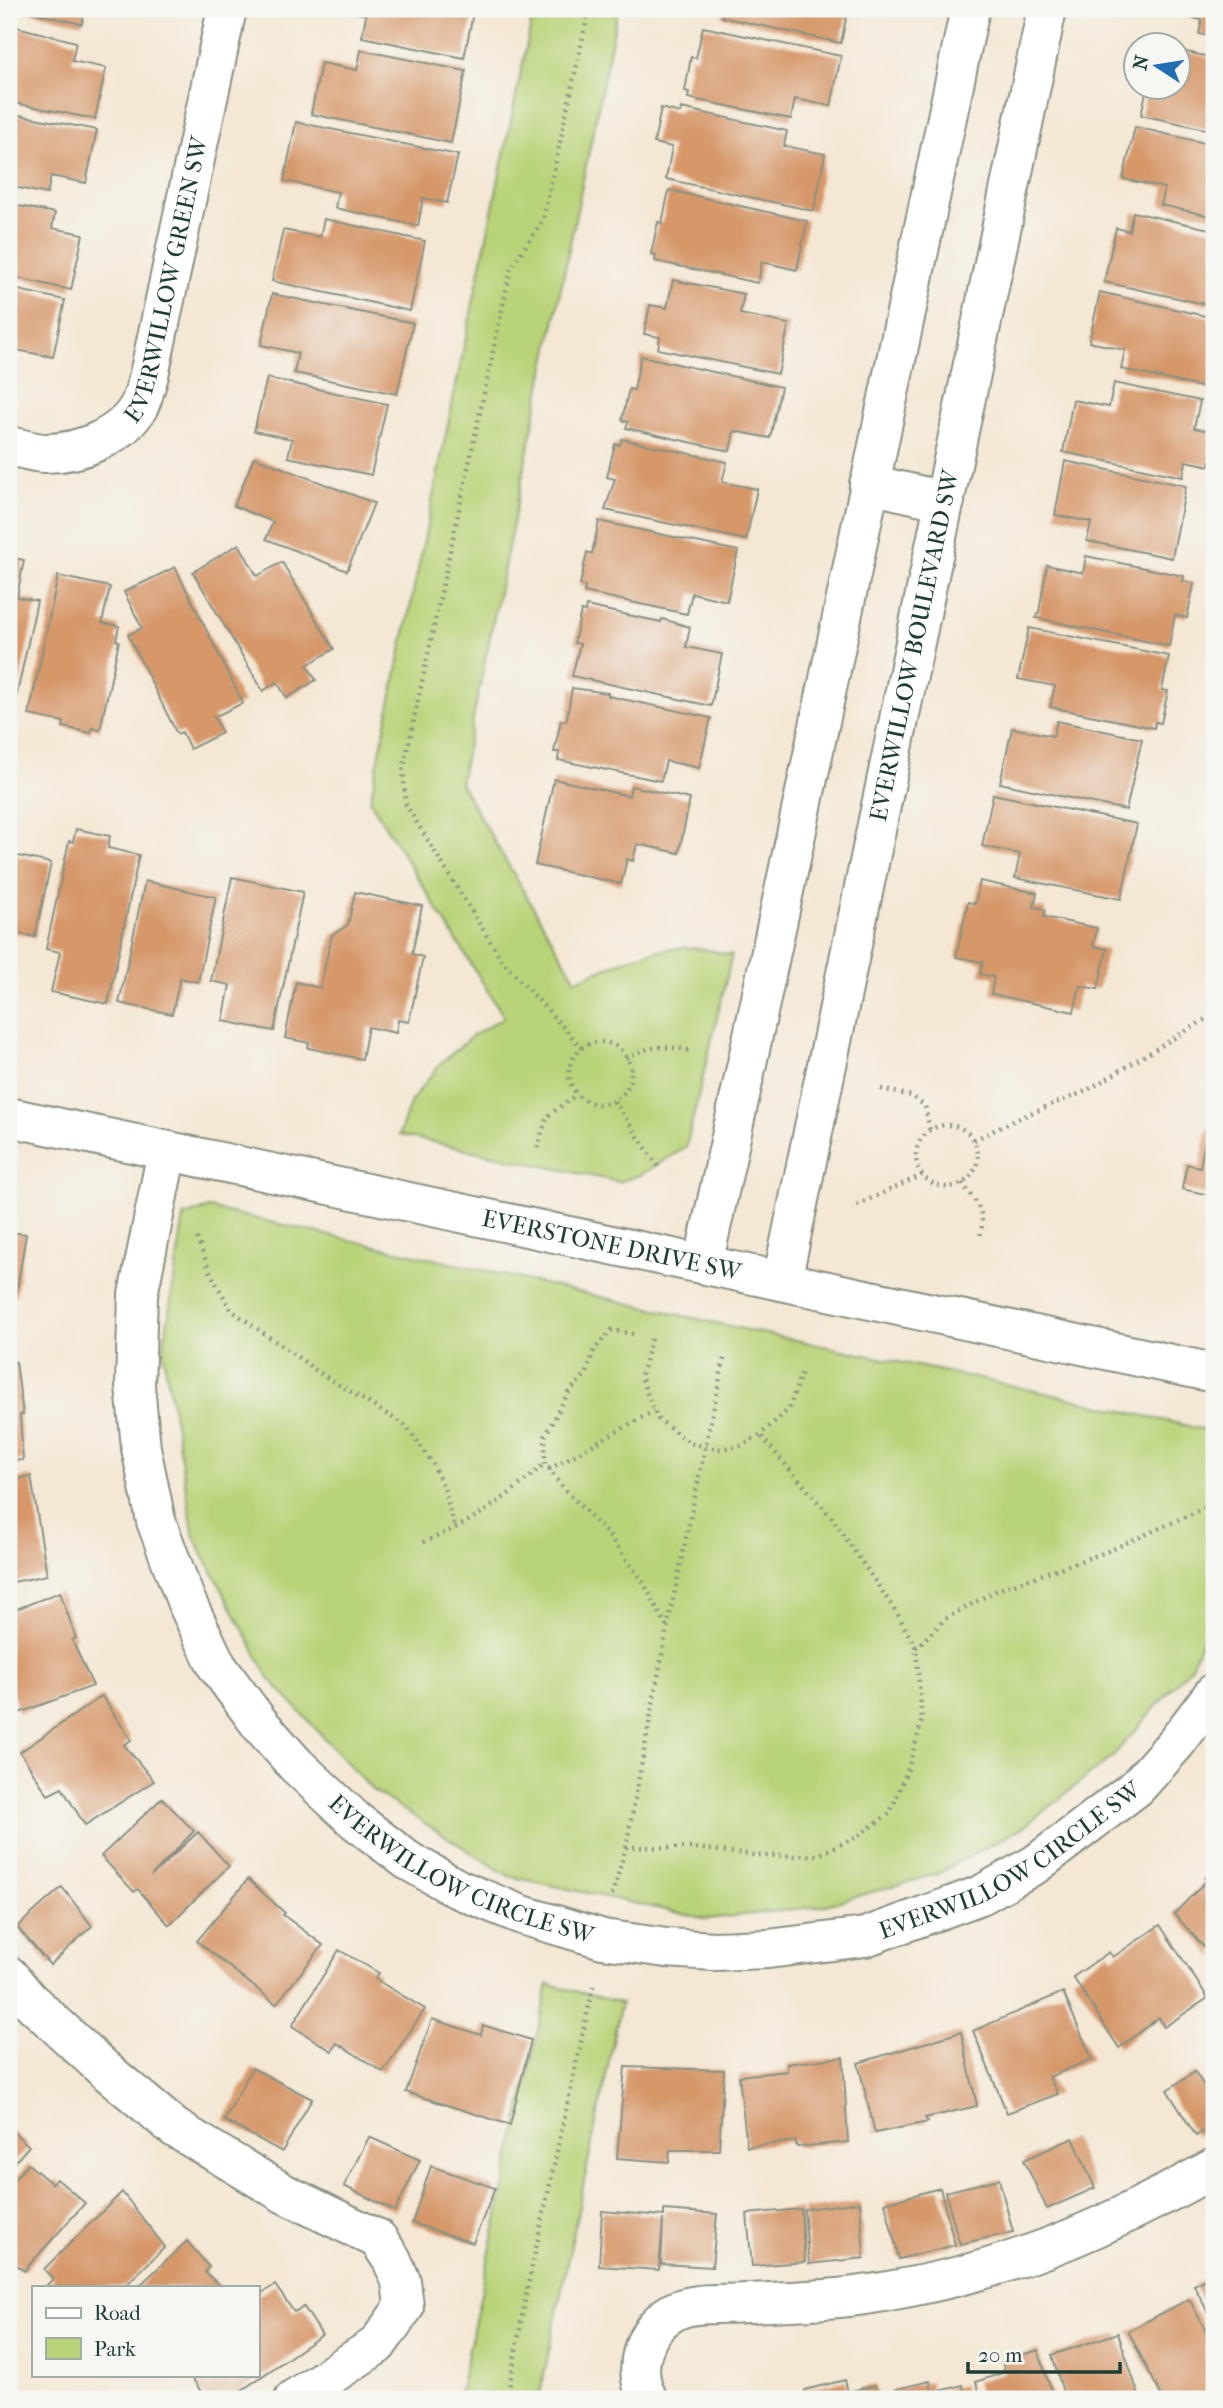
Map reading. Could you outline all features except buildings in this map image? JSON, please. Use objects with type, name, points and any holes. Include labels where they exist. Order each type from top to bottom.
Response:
[{"type":"street","name":"EVERWILLOW GREEN SW","points":[[9,446],[44,453],[77,450],[108,435],[123,424],[139,406],[149,374],[227,9]]},
{"type":"street","points":[[703,1264],[786,889],[970,9]]},
{"type":"street","name":"EVERWILLOW BOULEVARD SW","points":[[782,1281],[1047,9]]},
{"type":"street","points":[[869,484],[945,501]]},
{"type":"street","name":"EVERSTONE DRIVE SW","points":[[9,1117],[1214,1373]]},
{"type":"street","name":"EVERWILLOW CIRCLE SW","points":[[167,1150],[138,1295],[135,1385],[141,1448],[156,1521],[186,1601],[217,1666],[259,1723],[296,1765],[356,1821],[407,1860],[458,1889],[522,1915],[603,1939],[666,1948],[714,1951],[815,1944],[865,1937],[981,1895],[1036,1864],[1137,1787],[1214,1693]]},
{"type":"street","points":[[9,1976],[28,1999],[104,2069],[175,2128],[285,2194],[378,2239],[392,2260],[401,2281],[404,2307],[377,2345],[294,2399]]},
{"type":"street","points":[[648,2399],[640,2376],[641,2355],[648,2336],[658,2323],[684,2306],[881,2293],[952,2277],[1022,2258],[1146,2205],[1214,2168]]},
{"type":"path","points":[[582,1048],[500,959],[406,805],[403,770],[511,268],[543,220],[589,9]]},
{"type":"path","points":[[974,1140],[1086,1091],[1214,1014]]},
{"type":"path","points":[[601,1042],[620,1050],[626,1058],[630,1077],[622,1095],[614,1101],[594,1104],[577,1094],[569,1075],[574,1055],[582,1048],[601,1042]]},
{"type":"path","points":[[626,1058],[641,1050],[665,1045],[691,1051]]},
{"type":"path","points":[[881,1089],[912,1097],[925,1107],[930,1130]]},
{"type":"path","points":[[537,1148],[547,1117],[577,1094]]},
{"type":"path","points":[[614,1101],[658,1166]]},
{"type":"path","points":[[949,1125],[959,1127],[974,1140],[978,1159],[970,1177],[962,1183],[941,1186],[922,1175],[916,1157],[918,1146],[930,1130],[949,1125]]},
{"type":"path","points":[[857,1205],[922,1175]]},
{"type":"path","points":[[962,1183],[980,1207],[984,1224],[979,1240]]},
{"type":"path","points":[[194,1234],[210,1272],[231,1310],[320,1373],[406,1426],[432,1462],[445,1491],[455,1530]]},
{"type":"path","points":[[633,1334],[612,1330],[594,1350],[587,1373],[568,1393],[545,1436],[545,1463],[559,1483],[610,1537],[643,1582],[667,1628]]},
{"type":"path","points":[[651,1339],[641,1376],[654,1412],[658,1419],[690,1443],[705,1447],[718,1449],[741,1446],[760,1434],[789,1409],[802,1371]]},
{"type":"path","points":[[507,2399],[528,2285],[613,1888],[626,1847],[667,1628],[725,1354]]},
{"type":"path","points":[[549,1469],[654,1412]]},
{"type":"path","points":[[626,1847],[694,1848],[763,1856],[818,1855],[859,1836],[890,1812],[908,1769],[922,1720],[916,1648],[897,1613],[831,1517],[760,1434]]},
{"type":"path","points":[[423,1542],[455,1530],[512,1493],[545,1463]]},
{"type":"path","points":[[916,1648],[944,1619],[997,1590],[1106,1552],[1214,1504]]},
{"type":"green space","points":[[534,9],[618,9],[460,783],[576,980],[634,957],[663,950],[694,948],[732,955],[686,1147],[642,1174],[619,1182],[399,1135],[411,1101],[441,1063],[472,1036],[504,1017],[370,801]]},
{"type":"green space","points":[[209,1208],[724,1325],[1064,1397],[1214,1432],[1214,1613],[1190,1668],[1112,1757],[1022,1828],[937,1874],[822,1906],[707,1919],[509,1876],[372,1790],[269,1678],[194,1537],[163,1352],[184,1216]]},
{"type":"green space","points":[[548,1984],[621,2003],[539,2399],[458,2399]]}]
